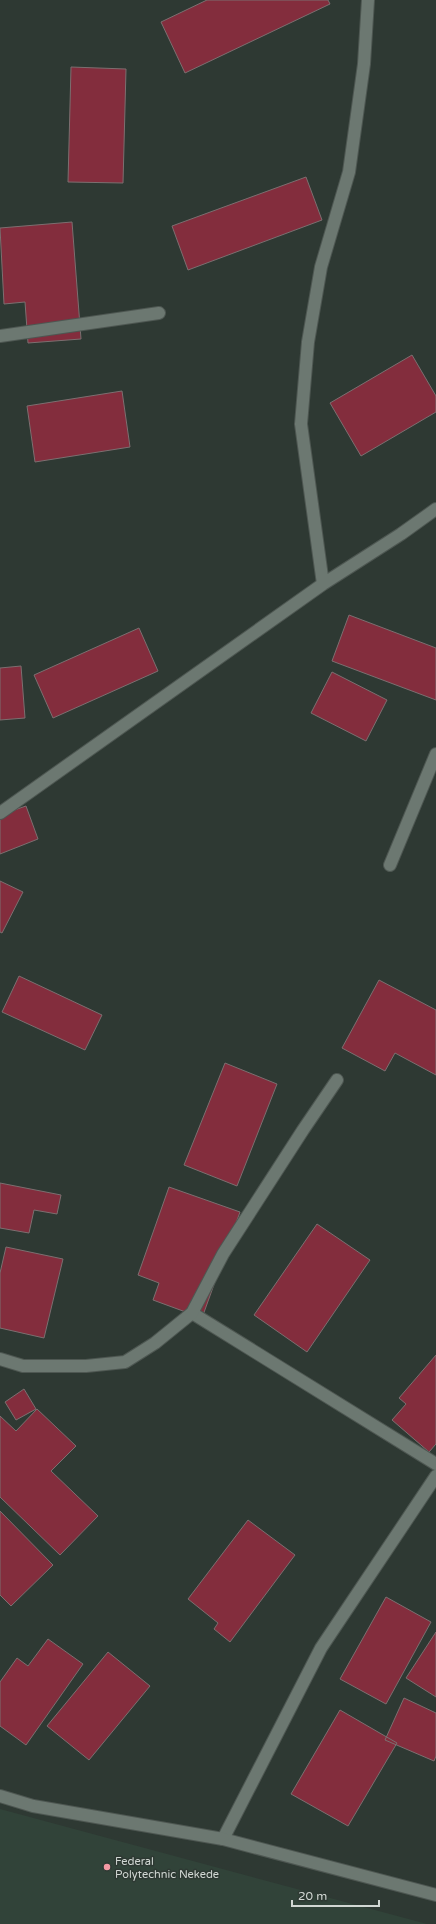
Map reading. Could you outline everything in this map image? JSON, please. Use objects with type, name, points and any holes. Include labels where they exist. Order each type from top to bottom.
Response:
[{"type":"street","points":[[322,584],[301,424],[308,342],[321,267],[349,172],[364,64],[368,0]]},
{"type":"street","points":[[0,336],[159,313]]},
{"type":"street","points":[[0,813],[322,584],[401,534],[436,509]]},
{"type":"street","points":[[390,865],[436,754]]},
{"type":"street","points":[[0,1359],[23,1366],[86,1366],[125,1362],[155,1343],[192,1313],[223,1254],[337,1080]]},
{"type":"street","points":[[192,1313],[436,1464]]},
{"type":"street","points":[[223,1839],[321,1648],[436,1476]]},
{"type":"street","points":[[0,1796],[33,1806],[223,1839],[436,1895]]},
{"type":"shaded area","name":"Federal Polytechnic Nekede","points":[[0,1809],[427,1924],[0,1924]]},
{"type":"building","points":[[207,0],[328,0],[330,4],[185,73],[161,22]]},
{"type":"building","points":[[71,67],[126,69],[123,183],[68,182]]},
{"type":"building","points":[[306,177],[322,220],[188,270],[172,226]]},
{"type":"building","points":[[72,222],[81,339],[28,343],[25,302],[4,304],[0,228]]},
{"type":"building","points":[[412,355],[436,396],[436,412],[361,456],[330,403]]},
{"type":"building","points":[[122,391],[130,447],[35,462],[27,406]]},
{"type":"building","points":[[349,615],[436,648],[436,700],[332,661]]},
{"type":"building","points":[[139,628],[158,671],[53,718],[34,675]]},
{"type":"building","points":[[21,666],[25,718],[0,720],[0,668]]},
{"type":"building","points":[[332,672],[387,700],[366,741],[311,713]]},
{"type":"building","points":[[26,806],[38,839],[0,854],[0,815]]},
{"type":"building","points":[[0,881],[23,892],[2,933],[0,932]]},
{"type":"building","points":[[19,976],[102,1015],[85,1050],[2,1012]]},
{"type":"building","points":[[379,980],[436,1010],[436,1075],[395,1053],[385,1071],[342,1048]]},
{"type":"building","points":[[225,1063],[277,1084],[237,1186],[184,1165]]},
{"type":"building","points":[[0,1183],[61,1195],[57,1214],[34,1210],[29,1233],[0,1228]]},
{"type":"building","points":[[169,1187],[240,1212],[202,1318],[153,1300],[159,1283],[138,1275]]},
{"type":"building","points":[[317,1224],[370,1260],[307,1352],[254,1315]]},
{"type":"building","points":[[6,1247],[63,1259],[44,1338],[0,1328],[0,1273]]},
{"type":"building","points":[[436,1355],[436,1444],[429,1452],[392,1420],[406,1404],[399,1398]]},
{"type":"building","points":[[24,1389],[36,1409],[16,1420],[5,1402]]},
{"type":"building","points":[[37,1409],[76,1446],[51,1471],[98,1516],[60,1555],[0,1497],[0,1416],[16,1431]]},
{"type":"building","points":[[0,1511],[53,1565],[11,1606],[0,1595]]},
{"type":"building","points":[[248,1520],[295,1555],[230,1642],[214,1629],[218,1623],[188,1599]]},
{"type":"building","points":[[386,1597],[431,1622],[386,1704],[340,1679]]},
{"type":"building","points":[[436,1632],[436,1697],[406,1678]]},
{"type":"building","points":[[48,1639],[83,1664],[26,1745],[0,1726],[0,1682],[17,1658],[28,1666]]},
{"type":"building","points":[[108,1652],[150,1686],[89,1760],[47,1726]]},
{"type":"building","points":[[404,1698],[436,1713],[436,1756],[434,1761],[385,1740]]},
{"type":"building","points":[[340,1710],[397,1743],[348,1826],[291,1794]]},
{"type":"place","name":"Federal Polytechnic Nekede","points":[[107,1867]]}]
